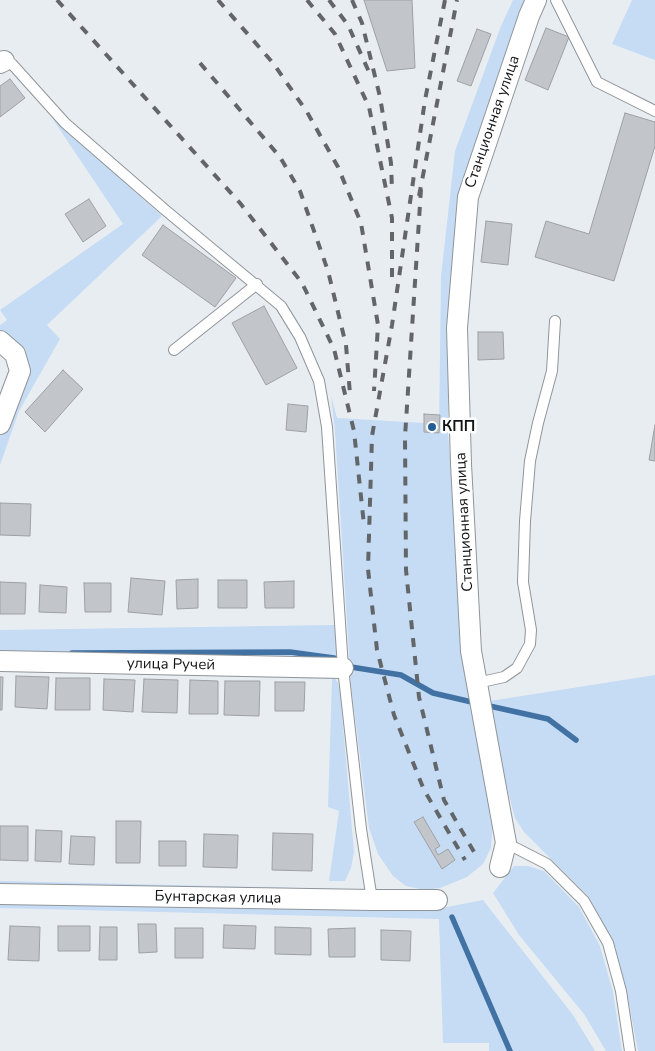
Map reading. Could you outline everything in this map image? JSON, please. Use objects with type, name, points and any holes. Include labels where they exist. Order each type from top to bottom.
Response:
[{"type":"street","name":"Станционная улица","points":[[506,843],[471,650],[461,464],[457,328],[468,197],[536,0]]},
{"type":"street","points":[[0,341],[15,354],[20,371],[0,424]]},
{"type":"street","name":"улица Ручей","points":[[0,661],[343,668]]},
{"type":"street","points":[[500,867],[506,843]]},
{"type":"street","name":"Бунтарская улица","points":[[0,894],[437,900]]},
{"type":"lane","points":[[556,0],[597,82],[655,111]]},
{"type":"lane","points":[[2,62],[12,64],[65,123],[164,209],[257,284],[281,306],[300,336],[319,380],[328,427],[343,668],[361,830],[372,900]]},
{"type":"lane","points":[[174,350],[257,284]]},
{"type":"lane","points":[[477,683],[504,677],[517,668],[530,644],[531,630],[523,582],[525,520],[530,461],[552,371],[555,321]]},
{"type":"lane","points":[[506,843],[547,864],[584,901],[608,943],[621,992],[630,1051]]},
{"type":"shaded area","points":[[513,0],[527,0],[460,196],[448,330],[448,433],[465,657],[493,823],[491,848],[483,864],[467,877],[440,888],[425,890],[406,886],[393,876],[378,854],[369,828],[351,685],[335,431],[331,395],[337,418],[424,423],[424,432],[439,432],[441,276],[455,151],[501,26]],"holes":[[[422,817],[440,846],[435,849],[438,855],[448,849],[455,860],[442,868],[414,823]]]},
{"type":"shaded area","points":[[632,0],[655,0],[655,60],[612,44]]},
{"type":"shaded area","points":[[52,118],[162,216],[47,325],[60,339],[19,411],[0,465],[0,437],[27,370],[0,334],[0,325],[7,320],[0,310],[123,224]]},
{"type":"shaded area","points":[[335,625],[338,663],[0,656],[0,630]]},
{"type":"shaded area","points":[[0,668],[334,677],[340,691],[354,852],[351,868],[345,881],[329,881],[339,811],[328,807],[332,679],[0,671]]},
{"type":"shaded area","points":[[655,675],[655,1051],[638,1051],[627,993],[612,940],[588,896],[524,832],[515,818],[500,762],[490,701]]},
{"type":"shaded area","points":[[514,866],[528,866],[544,871],[579,907],[600,946],[613,992],[622,1051],[606,1051],[584,1014],[519,935],[493,893]]},
{"type":"shaded area","points":[[0,881],[344,889],[342,892],[0,886]]},
{"type":"shaded area","points":[[0,900],[442,908],[483,900],[573,1015],[595,1051],[489,1051],[489,1043],[443,1043],[439,919],[0,908]]},
{"type":"building","points":[[364,0],[412,0],[415,68],[387,71]]},
{"type":"building","points":[[546,28],[569,37],[548,90],[525,80]]},
{"type":"building","points":[[477,29],[491,34],[471,86],[457,81]]},
{"type":"building","points":[[10,79],[25,98],[0,117],[0,86]]},
{"type":"building","points":[[625,113],[655,122],[655,146],[614,281],[535,257],[546,221],[589,234]]},
{"type":"building","points":[[89,199],[106,226],[83,242],[65,214]]},
{"type":"building","points":[[486,221],[512,224],[508,265],[481,262]]},
{"type":"building","points":[[163,225],[236,278],[215,307],[142,255]]},
{"type":"building","points":[[264,306],[297,368],[266,385],[232,323]]},
{"type":"building","points":[[478,332],[503,332],[504,359],[478,360]]},
{"type":"building","points":[[63,370],[83,389],[45,432],[25,412]]},
{"type":"building","points":[[288,404],[308,406],[306,432],[286,430]]},
{"type":"building","name":"КПП","points":[[424,414],[440,415],[439,433],[424,432]]},
{"type":"building","points":[[655,425],[655,461],[649,460]]},
{"type":"building","points":[[0,503],[31,504],[30,536],[0,535]]},
{"type":"building","points":[[131,578],[165,581],[162,615],[128,612]]},
{"type":"building","points":[[198,579],[198,608],[177,609],[176,580]]},
{"type":"building","points":[[218,580],[247,580],[247,608],[218,608]]},
{"type":"building","points":[[294,581],[294,608],[265,608],[264,582]]},
{"type":"building","points":[[0,582],[26,583],[25,614],[0,614]]},
{"type":"building","points":[[84,583],[111,583],[111,612],[85,612]]},
{"type":"building","points":[[40,585],[67,587],[66,613],[39,612]]},
{"type":"building","points":[[16,676],[49,677],[47,709],[15,707]]},
{"type":"building","points":[[0,677],[3,677],[2,710],[0,710]]},
{"type":"building","points":[[56,678],[90,678],[90,710],[55,710]]},
{"type":"building","points":[[104,679],[135,680],[133,712],[103,710]]},
{"type":"building","points":[[144,679],[178,680],[177,713],[142,712]]},
{"type":"building","points":[[190,680],[218,681],[218,714],[189,714]]},
{"type":"building","points":[[225,681],[260,681],[259,716],[224,715]]},
{"type":"building","points":[[275,682],[305,682],[304,711],[275,711]]},
{"type":"building","points":[[423,817],[440,846],[435,849],[438,855],[448,849],[455,860],[442,869],[414,822]]},
{"type":"building","points":[[116,821],[141,821],[140,863],[116,863]]},
{"type":"building","points":[[0,826],[28,826],[28,861],[0,860]]},
{"type":"building","points":[[36,830],[62,831],[61,862],[35,861]]},
{"type":"building","points":[[273,833],[313,834],[312,871],[272,870]]},
{"type":"building","points":[[204,834],[238,835],[237,868],[203,867]]},
{"type":"building","points":[[71,836],[95,837],[94,865],[69,864]]},
{"type":"building","points":[[159,841],[186,841],[186,866],[159,866]]},
{"type":"building","points":[[138,924],[156,924],[157,952],[139,953]]},
{"type":"building","points":[[224,925],[256,926],[255,949],[223,948]]},
{"type":"building","points":[[10,926],[40,927],[39,961],[8,960]]},
{"type":"building","points":[[58,926],[90,926],[90,951],[58,951]]},
{"type":"building","points":[[100,927],[117,927],[117,960],[99,960]]},
{"type":"building","points":[[275,927],[311,928],[311,955],[275,954]]},
{"type":"building","points":[[175,928],[203,928],[203,958],[175,958]]},
{"type":"building","points":[[355,928],[355,957],[329,957],[328,929]]},
{"type":"building","points":[[381,930],[411,931],[410,961],[381,960]]},
{"type":"waterway","points":[[72,653],[290,652],[334,658],[351,667],[401,675],[433,693],[476,703]]},
{"type":"waterway","points":[[485,705],[548,719],[576,740]]},
{"type":"waterway","points":[[452,917],[510,1051]]},
{"type":"railway","points":[[57,0],[240,203],[302,283],[334,349],[354,431],[364,525]]},
{"type":"railway","points":[[218,0],[273,63],[307,112],[338,167],[361,223],[378,325],[374,391]]},
{"type":"railway","points":[[307,0],[335,34],[369,107],[392,218],[392,285]]},
{"type":"railway","points":[[329,0],[348,25],[369,72]]},
{"type":"railway","points":[[352,0],[362,23],[380,97],[391,163],[392,190]]},
{"type":"railway","points":[[445,0],[425,100],[392,325],[372,436],[368,569],[377,650],[394,715],[424,790],[465,860]]},
{"type":"railway","points":[[419,196],[457,0]]},
{"type":"railway","points":[[200,63],[280,157],[300,191],[328,271],[346,345],[350,394]]},
{"type":"railway","points":[[421,189],[405,437],[406,570],[419,697],[444,800],[474,852]]},
{"type":"place","name":"КПП","points":[[432,427]]}]
